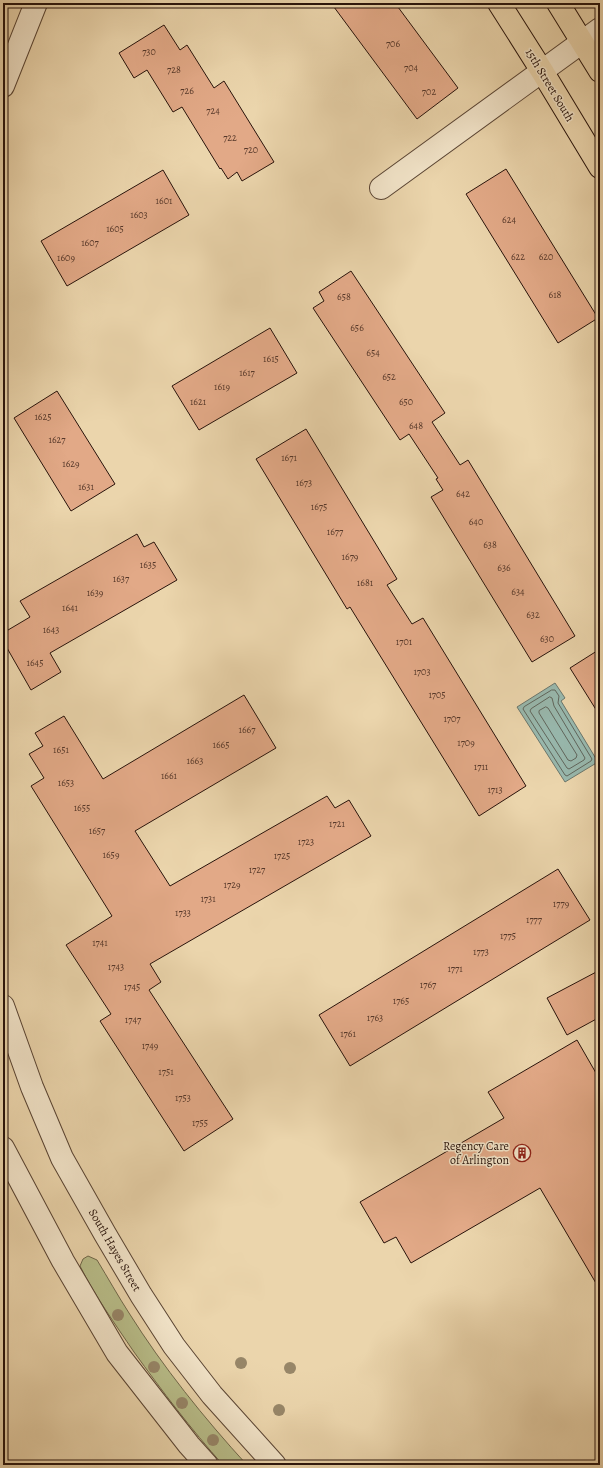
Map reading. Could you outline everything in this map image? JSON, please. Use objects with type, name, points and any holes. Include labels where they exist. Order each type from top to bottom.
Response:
[{"type":"main road","name":"15th Street South","points":[[499,3],[600,167]]},
{"type":"main road","points":[[558,3],[600,72]]},
{"type":"street","points":[[3,86],[36,3]]},
{"type":"street","points":[[381,188],[600,29]]},
{"type":"street","name":"South Hayes Street","points":[[3,1006],[32,1087],[62,1158],[105,1234],[174,1346],[212,1395],[275,1465]]},
{"type":"street","points":[[3,1148],[63,1261],[118,1353],[188,1445],[207,1465]]},
{"type":"green space","points":[[88,1256],[97,1260],[142,1333],[170,1372],[215,1429],[247,1465],[223,1465],[166,1395],[134,1352],[86,1277],[80,1266],[83,1259]]},
{"type":"water","points":[[555,683],[565,698],[561,701],[598,762],[565,782],[517,707]]},
{"type":"building","points":[[331,3],[395,3],[458,88],[417,119]]},
{"type":"building","points":[[164,25],[180,50],[187,45],[214,88],[224,81],[274,162],[242,181],[237,172],[228,179],[221,168],[220,169],[182,107],[173,112],[147,70],[134,78],[119,53]]},
{"type":"building","points":[[506,169],[598,318],[558,343],[466,194]]},
{"type":"building","points":[[163,170],[189,215],[67,286],[41,241]]},
{"type":"building","points":[[351,271],[445,413],[432,422],[460,465],[468,460],[575,636],[532,662],[431,497],[443,490],[436,479],[438,478],[409,434],[400,440],[313,308],[324,301],[319,292]]},
{"type":"building","points":[[270,328],[297,373],[199,430],[172,386]]},
{"type":"building","points":[[57,391],[115,484],[71,511],[14,418]]},
{"type":"building","points":[[306,429],[397,579],[387,585],[412,624],[423,618],[526,786],[479,816],[350,607],[347,609],[256,459]]},
{"type":"building","points":[[137,534],[144,547],[154,542],[177,580],[50,653],[61,672],[31,690],[3,641],[3,633],[30,617],[20,601]]},
{"type":"building","points":[[600,649],[600,716],[570,668]]},
{"type":"building","points":[[244,695],[276,748],[135,831],[170,886],[327,796],[335,808],[349,800],[371,836],[150,964],[161,982],[149,990],[233,1119],[184,1151],[100,1021],[111,1014],[66,945],[112,916],[31,786],[44,778],[29,754],[43,746],[35,733],[64,716],[103,779]]},
{"type":"building","points":[[558,869],[590,920],[350,1066],[319,1015]]},
{"type":"building","points":[[600,970],[600,1017],[567,1035],[547,998]]},
{"type":"building","name":"Regency Care of Arlington","points":[[577,1040],[600,1080],[600,1290],[540,1188],[411,1263],[396,1237],[384,1243],[360,1202],[504,1118],[488,1092]]},
{"type":"place","name":"Regency Care of Arlington","points":[[522,1153]]}]
